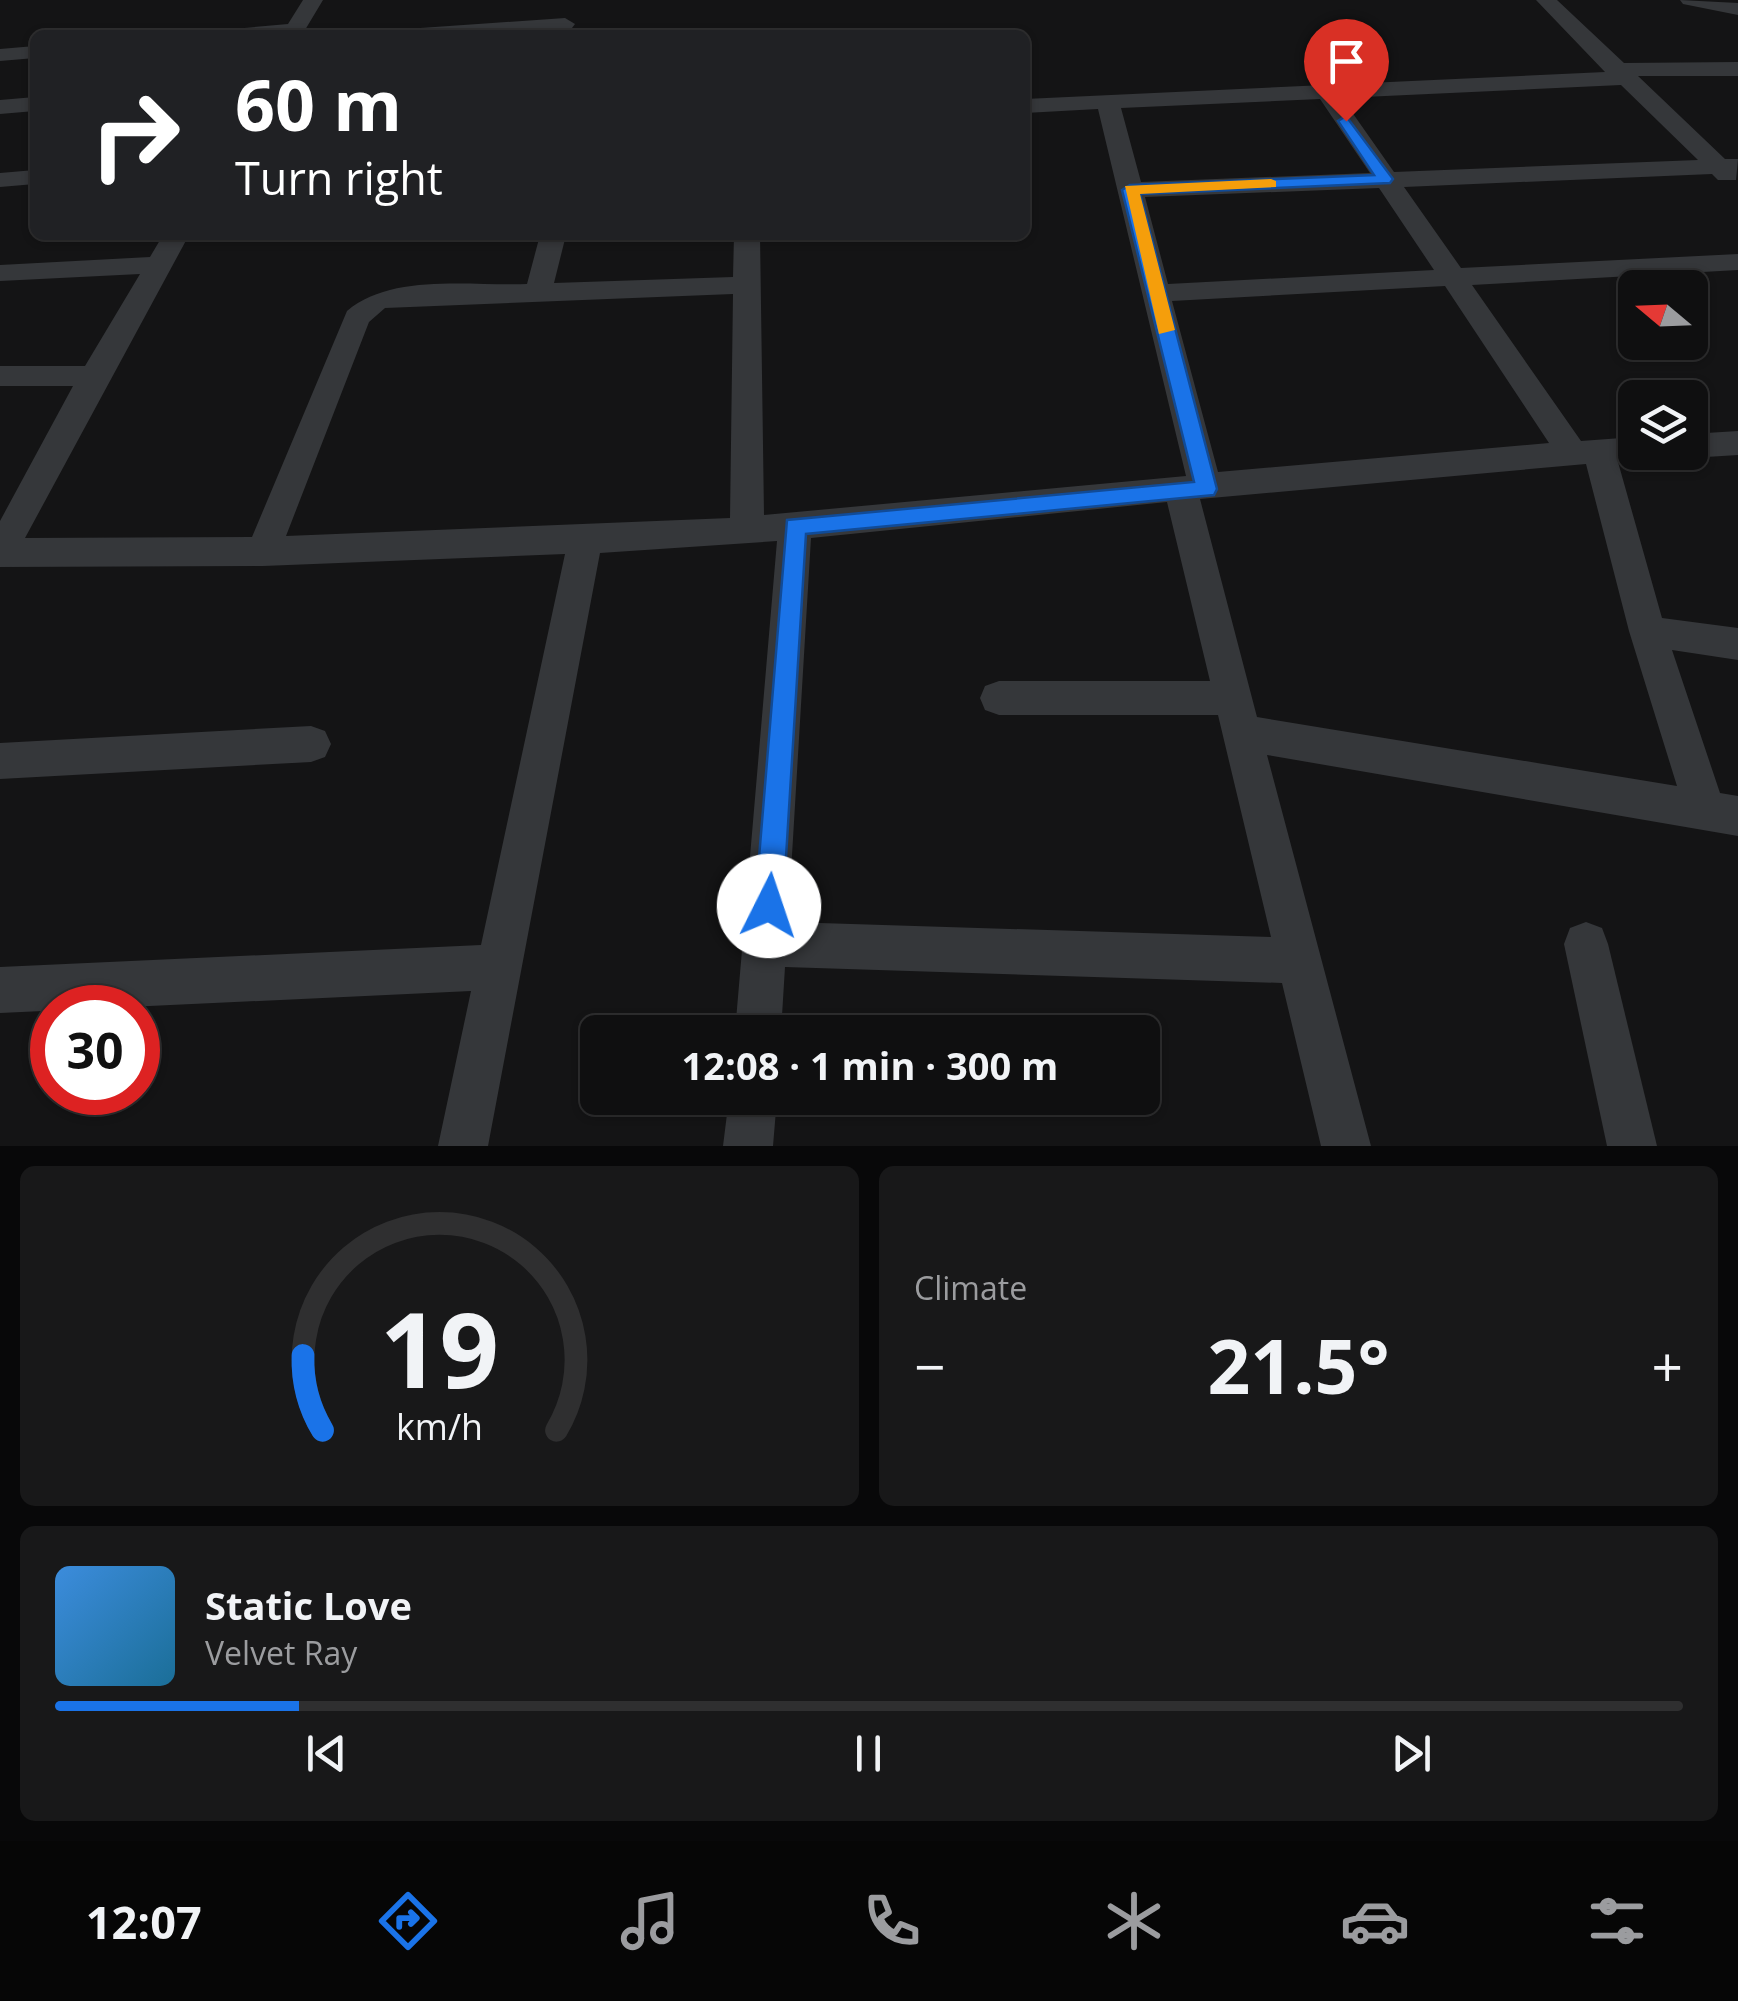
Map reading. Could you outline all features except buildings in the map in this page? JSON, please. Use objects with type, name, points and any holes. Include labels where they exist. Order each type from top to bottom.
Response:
[{"type":"street","points":[[295,30],[313,0]]},
{"type":"street","points":[[1546,0],[1619,74],[1728,166],[1738,186]]},
{"type":"street","points":[[1690,0],[1738,9]]},
{"type":"street","points":[[478,30],[565,24]]},
{"type":"street","points":[[0,55],[30,52]]},
{"type":"street","points":[[1030,106],[1738,69]]},
{"type":"street","points":[[1326,92],[1452,278],[1602,451],[1647,631],[1721,813]]},
{"type":"street","points":[[1108,102],[1157,294],[1239,716],[1346,1146]]},
{"type":"street","points":[[0,107],[30,104]]},
{"type":"street","points":[[1130,190],[1728,166]]},
{"type":"street","points":[[0,180],[30,177]]},
{"type":"street","points":[[173,240],[94,376],[0,552],[263,552],[585,541],[795,526],[1602,451]]},
{"type":"street","points":[[538,293],[552,240]]},
{"type":"street","points":[[747,240],[747,530]]},
{"type":"street","points":[[1157,294],[1738,262]]},
{"type":"street","points":[[0,272],[159,264]]},
{"type":"street","points":[[263,552],[363,310],[393,297],[747,284]]},
{"type":"street","points":[[0,376],[94,376]]},
{"type":"street","points":[[1708,445],[1738,443]]},
{"type":"street","points":[[760,1015],[795,526]]},
{"type":"street","points":[[463,1146],[585,541]]},
{"type":"street","points":[[1647,631],[1738,644]]},
{"type":"street","points":[[999,698],[1239,716],[1721,813]]},
{"type":"street","points":[[0,761],[311,744]]},
{"type":"street","points":[[766,944],[1302,961]]},
{"type":"street","points":[[1586,944],[1632,1146]]},
{"type":"street","points":[[0,990],[499,967]]},
{"type":"street","points":[[748,1146],[751,1115]]},
{"type":"slow traffic","points":[[1166,330],[1130,190],[1271,184]]},
{"type":"route","points":[[769,906],[795,526],[1206,489],[1130,190],[1384,179],[1346,121]]}]
